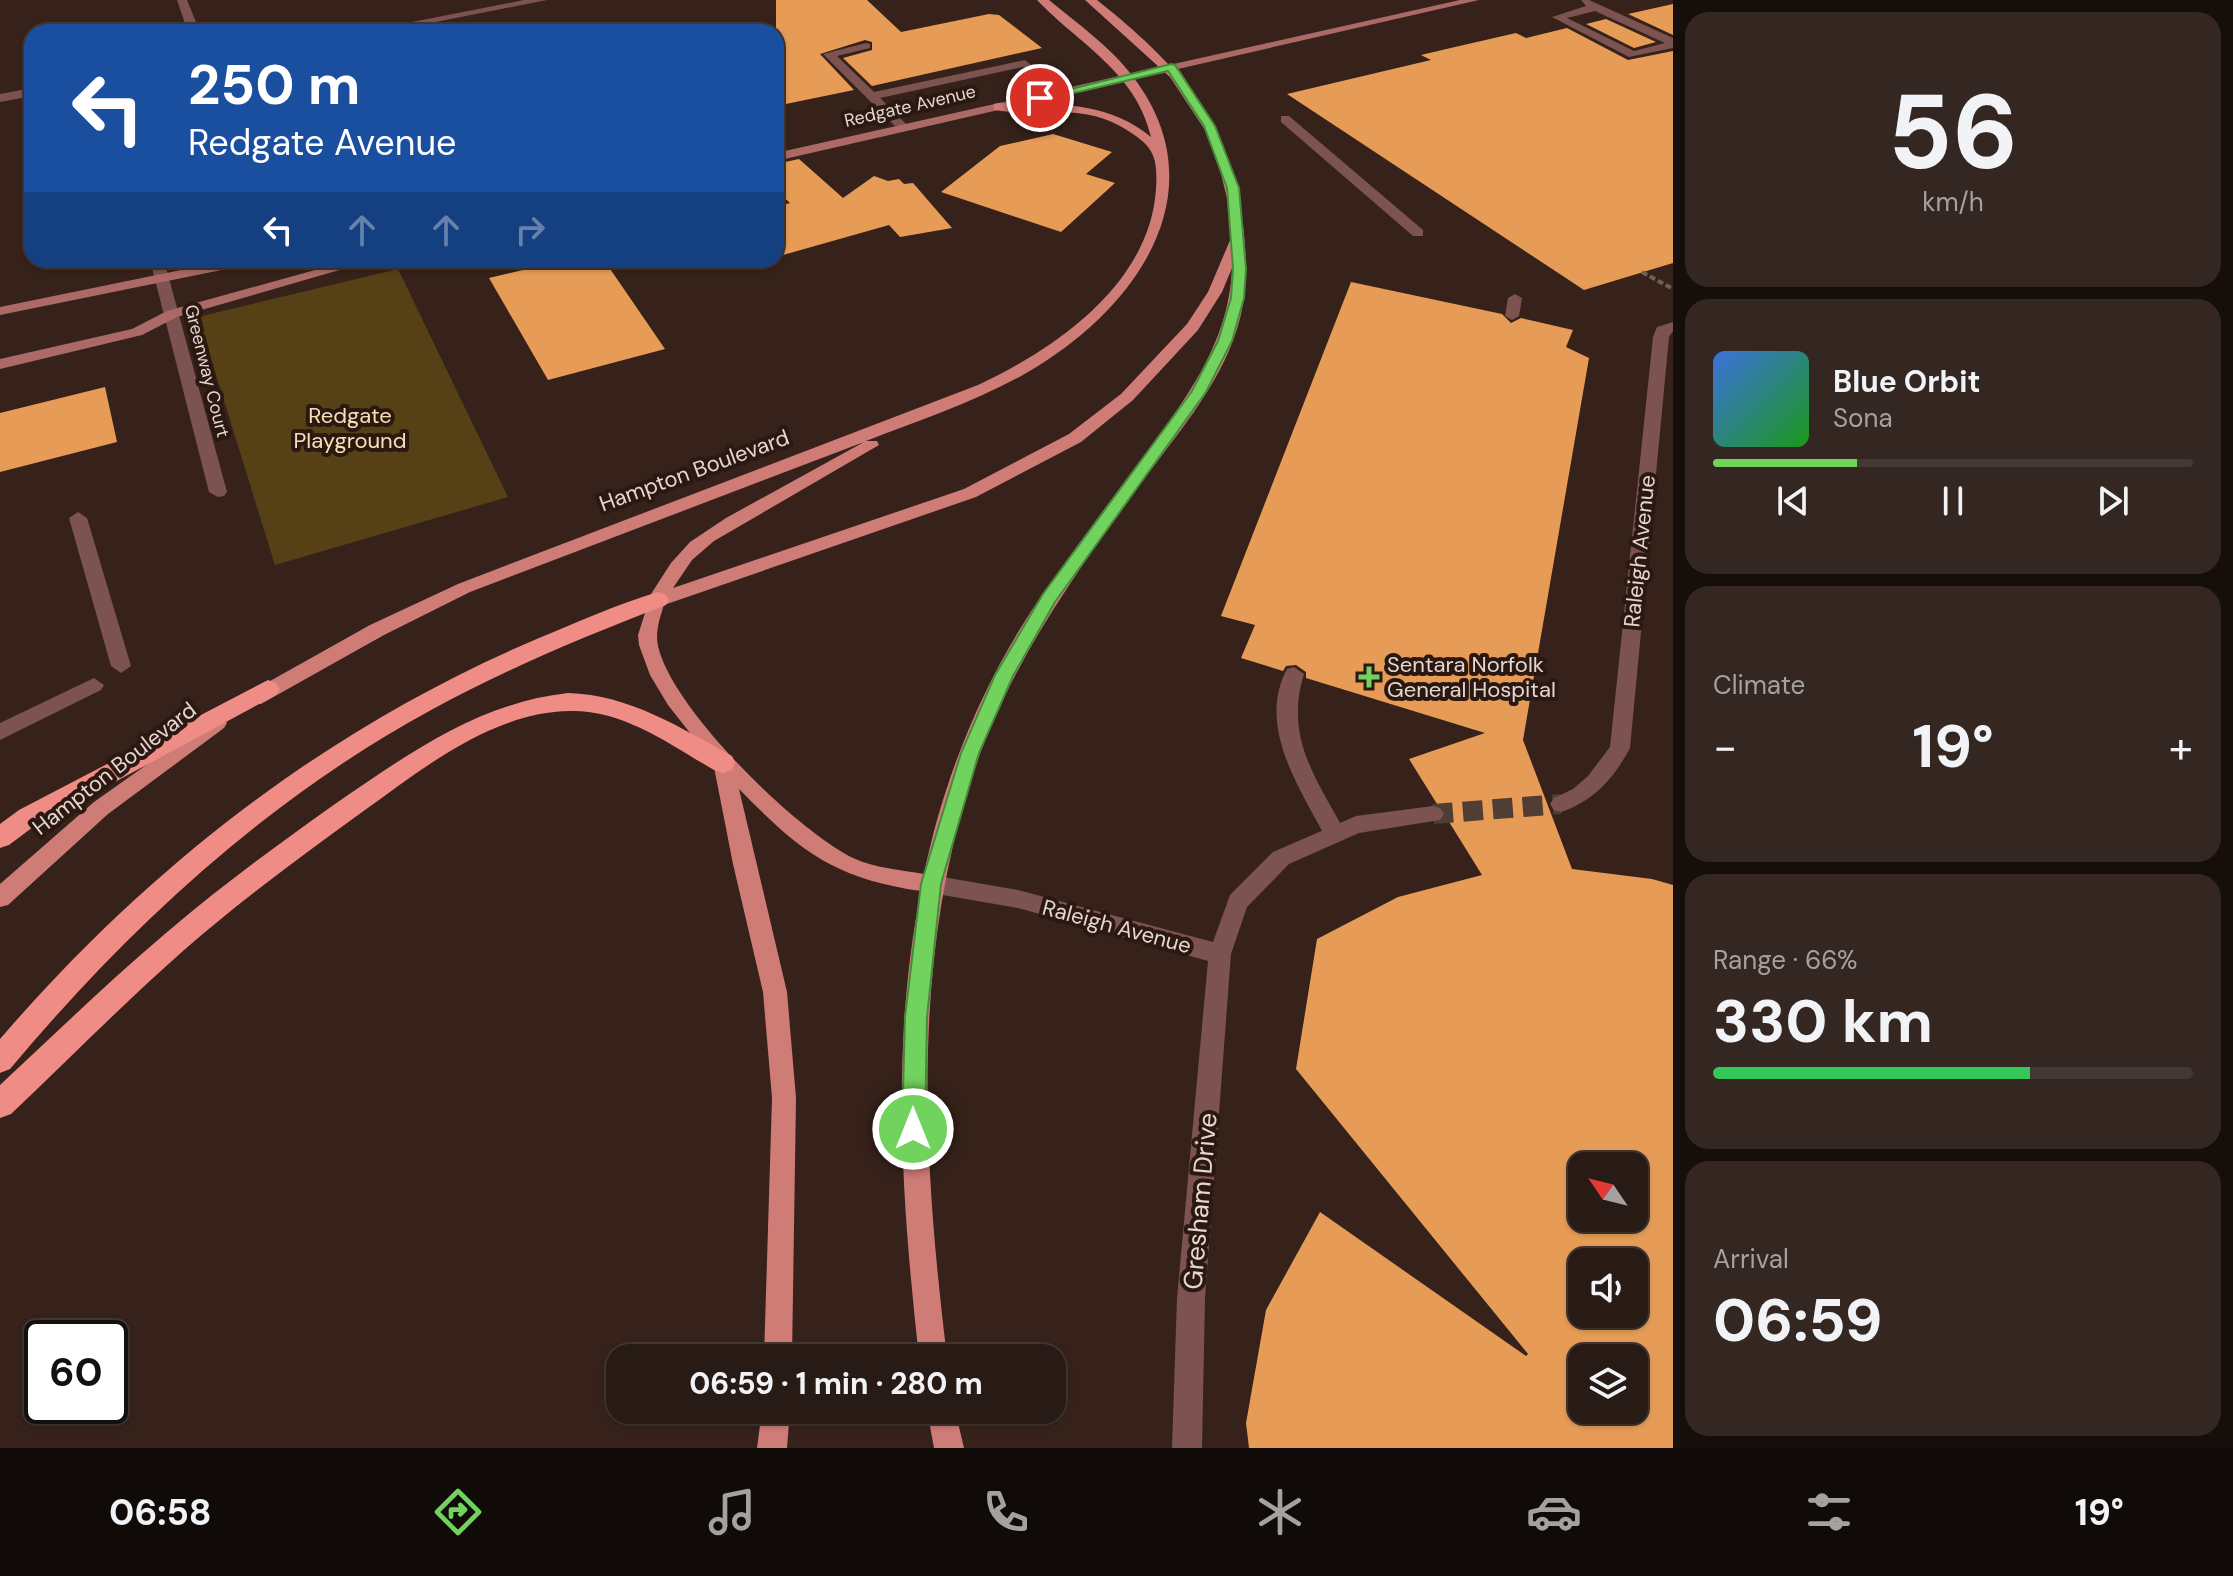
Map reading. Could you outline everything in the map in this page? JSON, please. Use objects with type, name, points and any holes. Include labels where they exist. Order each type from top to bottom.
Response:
[{"type":"highway","points":[[0,1060],[64,985],[149,901],[239,824],[285,790],[349,748],[449,690],[534,650],[658,600]]},
{"type":"highway","points":[[0,836],[28,817],[268,689]]},
{"type":"highway","points":[[0,1104],[172,944],[226,899],[360,800],[471,729],[503,715],[536,706],[590,702],[632,712],[723,763]]},
{"type":"main road","name":"Hampton Boulevard","points":[[0,898],[134,782],[268,689],[377,630],[464,588],[933,410],[1032,363],[1071,336],[1113,298],[1140,262],[1159,221],[1165,188],[1162,153],[1156,132],[1128,78],[1042,0]]},
{"type":"main road","points":[[931,1344],[913,1104],[916,1017],[931,884],[970,753],[1024,638],[1049,598],[1198,392],[1225,341],[1237,298],[1238,233],[1233,188],[1200,107],[1171,68],[1090,0]]},
{"type":"main road","points":[[998,107],[1063,108],[1101,114],[1131,128],[1162,153]]},
{"type":"main road","points":[[658,600],[943,503],[1004,477],[1075,438],[1127,397],[1193,327],[1215,292],[1238,233]]},
{"type":"main road","points":[[931,884],[867,872],[827,854],[723,763],[652,662],[648,627],[675,569],[699,542],[933,410]]},
{"type":"main road","points":[[723,763],[775,992],[778,1023],[784,1098],[778,1344]]},
{"type":"main road","points":[[772,1448],[775,1424]]},
{"type":"main road","points":[[944,1424],[949,1448]]},
{"type":"street","points":[[182,0],[191,24]]},
{"type":"street","points":[[411,24],[542,0]]},
{"type":"street","name":"Redgate Avenue","points":[[784,155],[1474,0]]},
{"type":"street","points":[[1581,0],[1673,43]]},
{"type":"street","points":[[1596,7],[1557,17],[1633,55],[1673,43]]},
{"type":"street","points":[[866,46],[829,54],[904,128]]},
{"type":"street","points":[[873,96],[1020,60],[1061,93]]},
{"type":"street","points":[[0,98],[24,94]]},
{"type":"street","points":[[1285,119],[1418,233]]},
{"type":"street","name":"Greenway Court","points":[[159,268],[218,492]]},
{"type":"street","points":[[0,311],[209,268]]},
{"type":"street","points":[[0,364],[137,332],[172,314],[338,268]]},
{"type":"street","points":[[1512,316],[1515,298]]},
{"type":"street","name":"Raleigh Avenue","points":[[1561,804],[1580,797],[1604,774],[1620,748],[1661,337],[1662,330],[1673,326]]},
{"type":"street","points":[[78,518],[121,666]]},
{"type":"street","points":[[1294,674],[1286,692],[1284,720],[1288,739],[1335,834]]},
{"type":"street","points":[[0,732],[94,685]]},
{"type":"street","name":"Raleigh Avenue","points":[[931,884],[1018,899],[1220,954],[1238,902],[1281,858],[1356,825],[1433,814]]},
{"type":"street","name":"Gresham Drive","points":[[1187,1448],[1191,1298],[1220,954]]},
{"type":"path","points":[[1642,272],[1673,289]]},
{"type":"green space","name":"Redgate Playground","points":[[398,269],[508,497],[275,565],[198,317]]},
{"type":"building","points":[[776,0],[867,0],[901,32],[989,14],[999,15],[1042,48],[872,86],[843,58],[872,50],[872,42],[865,40],[820,54],[854,90],[784,104],[784,24],[776,24]]},
{"type":"building","points":[[1673,4],[1673,35],[1628,14]]},
{"type":"building","points":[[1606,19],[1656,42],[1634,48],[1586,24]]},
{"type":"building","points":[[1567,28],[1628,60],[1673,51],[1673,263],[1584,290],[1287,94],[1431,60],[1421,55],[1516,33],[1526,38]]},
{"type":"building","points":[[1053,134],[1112,152],[1086,174],[1115,183],[1061,232],[941,192],[1000,146]]},
{"type":"building","points":[[799,159],[843,198],[874,176],[888,181],[899,179],[904,184],[913,183],[952,228],[900,237],[889,225],[784,255],[784,205],[790,203],[784,197],[784,162]]},
{"type":"building","points":[[532,268],[609,268],[665,349],[548,380],[489,278]]},
{"type":"building","points":[[1351,282],[1502,314],[1511,323],[1521,318],[1573,330],[1566,347],[1589,358],[1523,740],[1572,869],[1652,879],[1673,885],[1673,1448],[1249,1448],[1246,1423],[1266,1310],[1320,1212],[1526,1356],[1528,1354],[1296,1069],[1317,939],[1398,897],[1482,875],[1446,817],[1446,812],[1437,804],[1409,759],[1485,733],[1306,678],[1306,672],[1296,665],[1286,666],[1283,671],[1241,658],[1255,625],[1221,616]]},
{"type":"building","points":[[105,387],[117,442],[0,472],[0,413]]},
{"type":"tunnel","points":[[1433,814],[1561,804]]},
{"type":"place","name":"Sentara Norfolk General Hospital","points":[[1369,677]]},
{"type":"route","points":[[913,1129],[916,1017],[931,884],[957,788],[970,753],[1004,675],[1049,598],[1198,392],[1213,366],[1233,320],[1239,283],[1233,188],[1210,126],[1171,68],[1040,98]]}]
